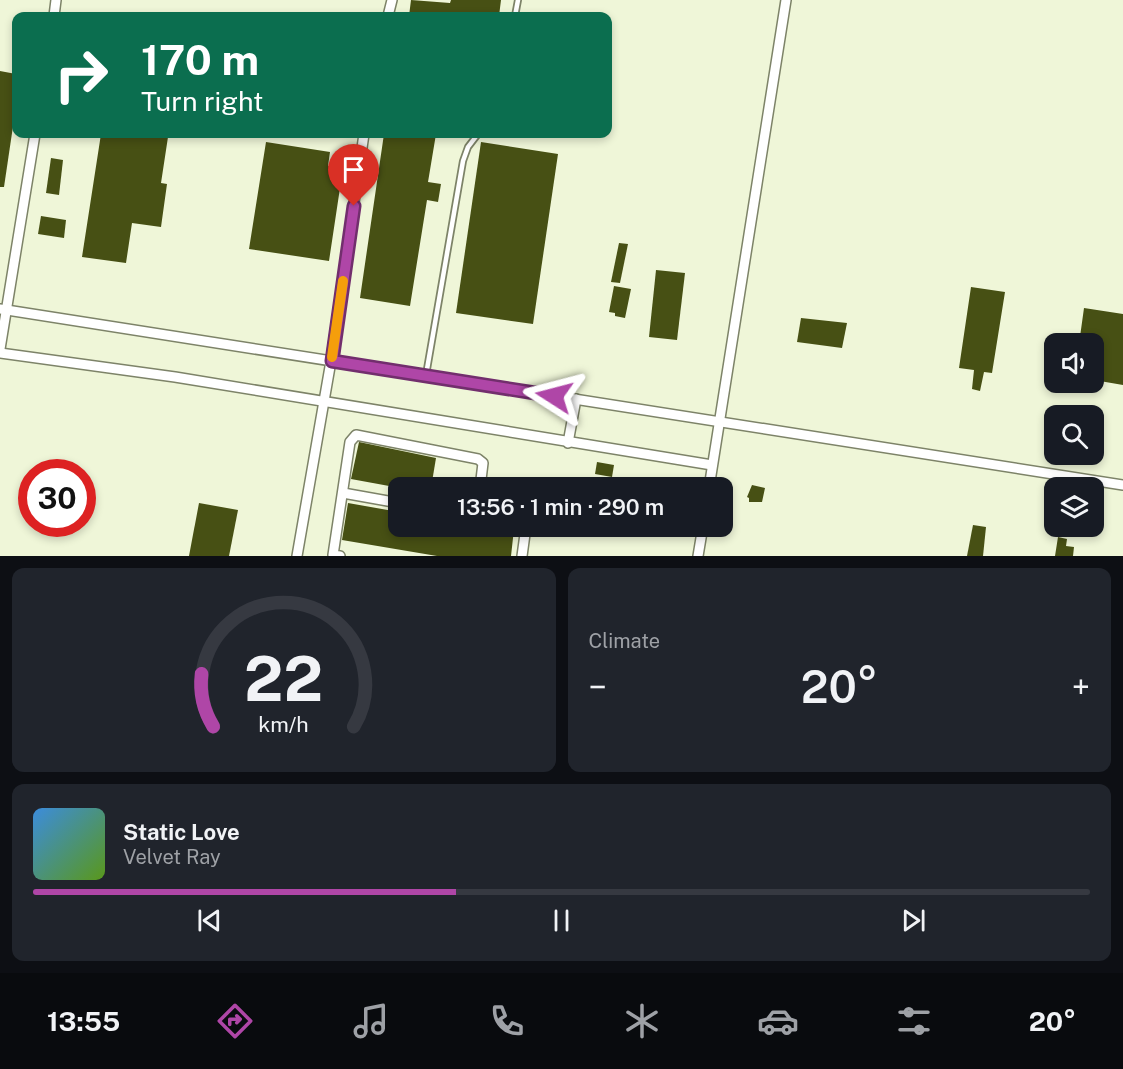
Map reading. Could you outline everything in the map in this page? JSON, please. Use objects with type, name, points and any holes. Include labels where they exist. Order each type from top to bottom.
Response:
[{"type":"street","points":[[710,477],[786,0]]},
{"type":"street","points":[[33,138],[3,309],[0,351],[175,377],[712,465]]},
{"type":"street","points":[[297,556],[332,361],[363,138]]},
{"type":"street","points":[[3,309],[1123,485]]},
{"type":"street","points":[[568,443],[576,399]]},
{"type":"street","points":[[335,556],[350,442],[356,435],[478,459],[483,463],[481,477]]},
{"type":"street","points":[[343,493],[388,501]]},
{"type":"street","points":[[522,556],[525,537]]},
{"type":"street","points":[[698,556],[701,537]]},
{"type":"lane","points":[[426,375],[463,161],[468,147],[475,138]]},
{"type":"building","points":[[411,0],[450,3],[451,0],[501,0],[500,12],[410,12]]},
{"type":"building","points":[[0,71],[12,73],[12,133],[4,187],[0,187]]},
{"type":"building","points":[[100,138],[168,138],[161,183],[167,184],[161,227],[132,223],[126,263],[82,257]]},
{"type":"building","points":[[383,138],[435,138],[428,182],[441,184],[438,202],[427,200],[410,306],[360,298]]},
{"type":"building","points":[[266,142],[330,152],[328,166],[343,168],[329,261],[249,249]]},
{"type":"building","points":[[481,142],[558,154],[533,324],[456,313]]},
{"type":"building","points":[[51,158],[63,160],[59,195],[46,193]]},
{"type":"building","points":[[41,216],[66,220],[64,238],[38,234]]},
{"type":"building","points":[[619,243],[628,244],[620,283],[611,282]]},
{"type":"building","points":[[656,270],[685,273],[677,340],[649,337]]},
{"type":"building","points":[[614,286],[631,289],[625,318],[609,312]]},
{"type":"building","points":[[971,287],[1005,292],[992,373],[984,372],[980,391],[972,389],[974,370],[959,368]]},
{"type":"building","points":[[1084,308],[1123,314],[1123,385],[1104,382],[1104,333],[1081,333]]},
{"type":"building","points":[[801,318],[847,323],[842,348],[797,342]]},
{"type":"building","points":[[359,442],[436,458],[433,477],[388,477],[388,486],[351,479]]},
{"type":"building","points":[[597,462],[614,465],[612,477],[595,474]]},
{"type":"building","points":[[752,485],[765,488],[762,502],[749,502],[747,497]]},
{"type":"building","points":[[199,503],[238,510],[229,556],[189,556]]},
{"type":"building","points":[[348,503],[388,510],[388,537],[513,537],[511,556],[437,556],[342,540]]},
{"type":"building","points":[[973,525],[986,527],[983,556],[967,556]]},
{"type":"building","points":[[1058,537],[1067,539],[1066,546],[1074,547],[1073,556],[1055,556]]},
{"type":"slow traffic","points":[[332,357],[343,281]]},
{"type":"route","points":[[354,206],[332,361],[554,396]]}]
